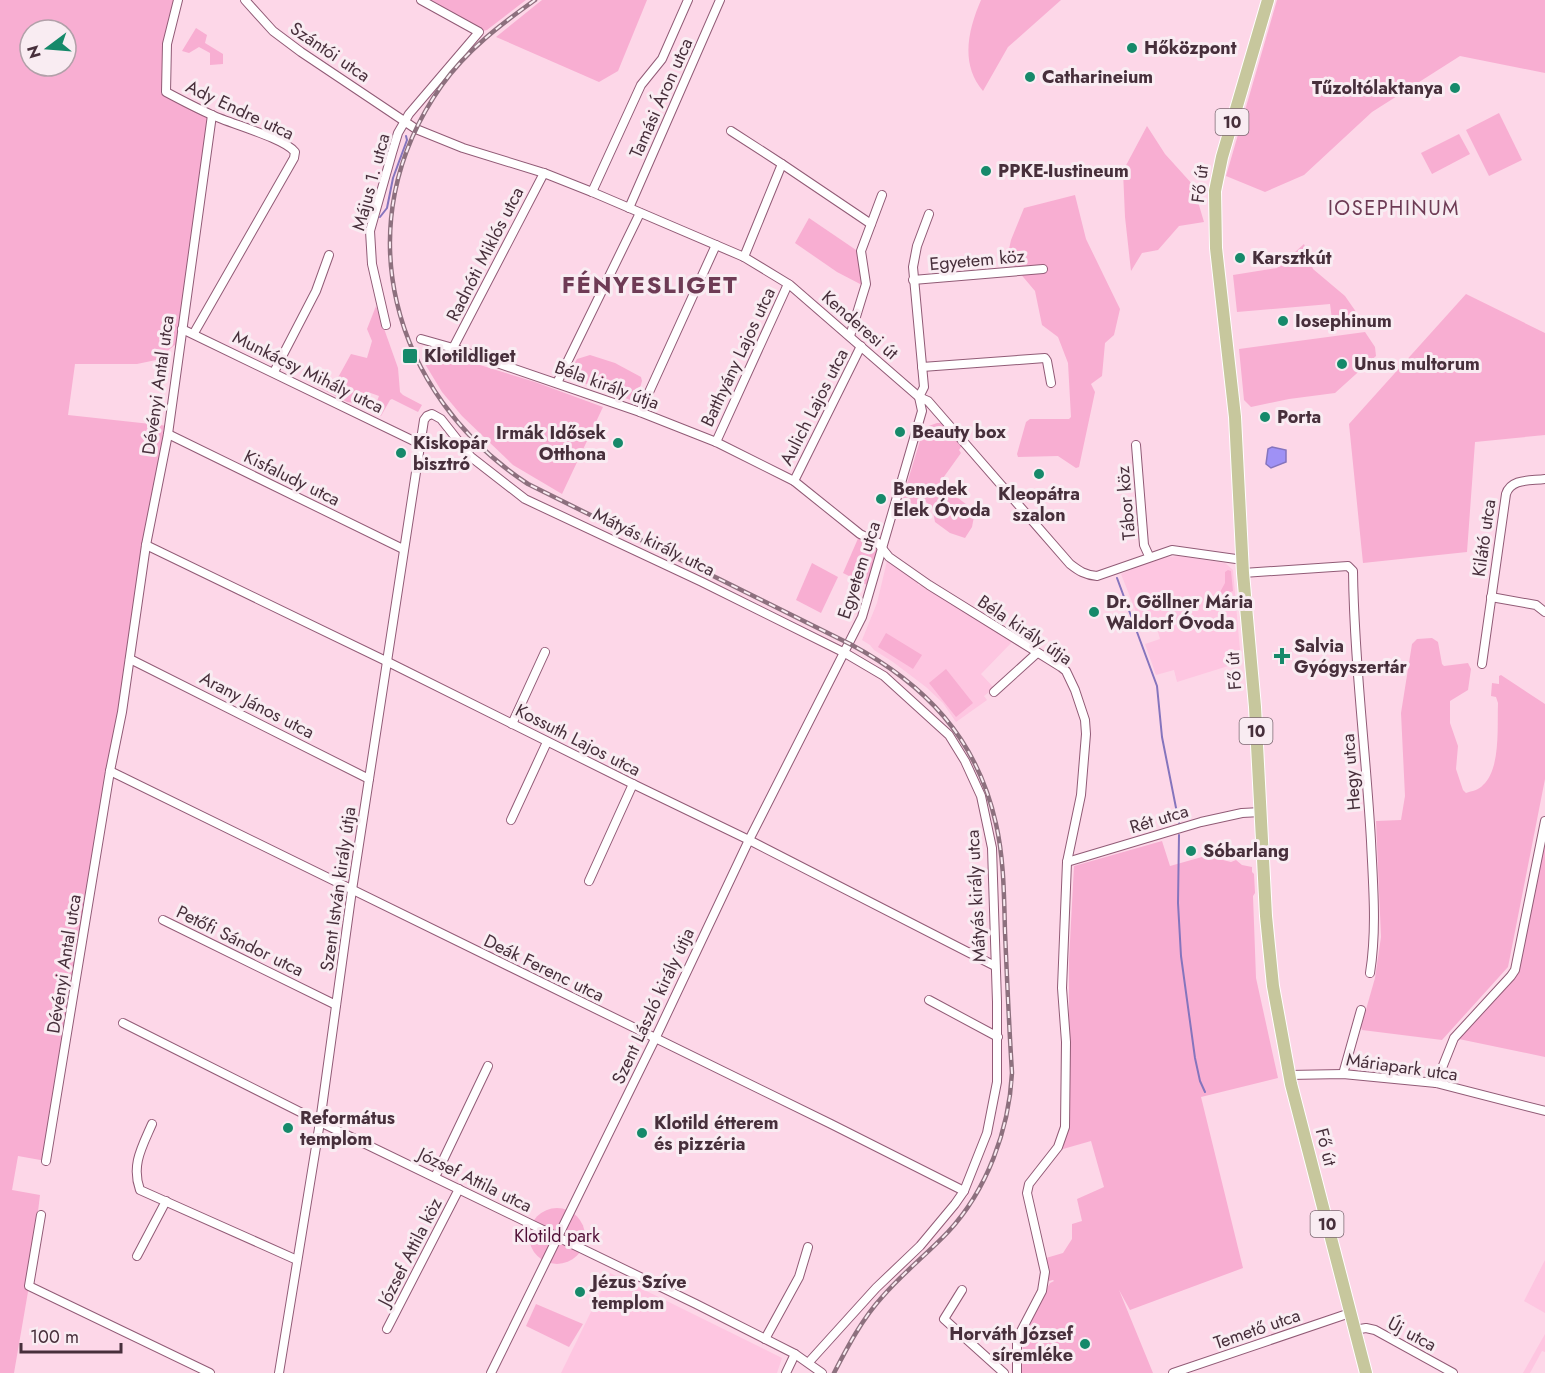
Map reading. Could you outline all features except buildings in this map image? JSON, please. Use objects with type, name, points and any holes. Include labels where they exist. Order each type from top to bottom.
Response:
[{"type":"main road","name":"Fő út","points":[[1268,0],[1222,157],[1215,191],[1216,248],[1235,417],[1266,916],[1273,986],[1289,1075],[1366,1373]]},
{"type":"street","name":"Ady Endre utca","points":[[178,0],[167,44],[166,92],[212,115],[292,148],[295,152],[294,158],[194,333]]},
{"type":"street","name":"Szántói utca","points":[[245,0],[273,31],[404,122]]},
{"type":"street","name":"Május 1. utca","points":[[386,325],[372,264],[370,231],[392,153],[404,122],[479,32],[421,0]]},
{"type":"street","points":[[592,192],[641,85],[662,59],[688,0]]},
{"type":"street","name":"Tamási Áron utca","points":[[629,208],[720,0]]},
{"type":"street","name":"Dévényi Antal utca","points":[[46,1161],[130,659],[146,545],[168,434],[212,115]]},
{"type":"street","name":"Kenderesi út","points":[[404,122],[463,148],[544,173],[716,244],[788,284],[919,397],[928,401],[1070,564],[1087,575],[1097,576],[1149,556],[1172,550],[1243,566],[1348,566],[1352,568]]},
{"type":"street","points":[[731,131],[871,224]]},
{"type":"street","points":[[744,258],[782,164]]},
{"type":"street","name":"Radnóti Miklós utca","points":[[453,348],[544,173]]},
{"type":"street","points":[[850,336],[866,284],[861,251],[882,195]]},
{"type":"street","points":[[557,383],[640,213]]},
{"type":"street","name":"Egyetem utca","points":[[845,653],[865,611],[922,411],[919,397],[924,387],[913,280],[917,246],[929,214]]},
{"type":"street","points":[[640,412],[716,244]]},
{"type":"street","points":[[274,372],[316,291],[329,255]]},
{"type":"street","name":"Egyetem köz","points":[[913,280],[1043,269]]},
{"type":"street","name":"Batthyány Lajos utca","points":[[716,442],[788,284]]},
{"type":"street","name":"Munkácsy Mihály utca","points":[[182,329],[420,444]]},
{"type":"street","name":"Béla király útja","points":[[421,339],[640,412],[716,442],[794,481],[860,534],[877,542],[889,557],[929,585],[1066,671],[1075,690],[1086,726],[1083,782],[1067,862],[1062,988],[1066,1042],[1065,1127],[1058,1147],[1029,1184],[1027,1193],[1027,1202],[1045,1272],[1042,1291],[1017,1339],[1017,1373]]},
{"type":"street","name":"Aulich Lajos utca","points":[[794,481],[861,346]]},
{"type":"street","points":[[922,368],[1045,358],[1051,383]]},
{"type":"street","points":[[922,411],[929,415],[940,414]]},
{"type":"street","name":"Szent István király útja","points":[[279,1373],[320,1122],[403,549],[424,420],[432,414]]},
{"type":"street","name":"Mátyás király utca","points":[[432,414],[441,419],[471,457],[525,499],[666,564],[845,653],[884,676],[949,735],[965,761],[981,796],[992,848],[998,1037],[997,1082],[992,1115],[964,1191],[920,1246],[876,1288],[810,1362]]},
{"type":"street","name":"Kisfaludy utca","points":[[168,434],[403,549]]},
{"type":"street","name":"Tábor köz","points":[[1136,445],[1144,545],[1149,556]]},
{"type":"street","name":"Kilátó utca","points":[[1482,664],[1507,489],[1515,483],[1545,479]]},
{"type":"street","name":"Kossuth Lajos utca","points":[[146,545],[749,840],[995,966]]},
{"type":"street","name":"Hegy utca","points":[[1352,568],[1375,931],[1370,973]]},
{"type":"street","name":"Kilátó utca","points":[[1491,597],[1536,605],[1545,612]]},
{"type":"street","points":[[512,724],[545,652]]},
{"type":"street","name":"Szent László király útja","points":[[491,1373],[655,1039],[749,840],[845,653]]},
{"type":"street","points":[[994,692],[1037,653]]},
{"type":"street","name":"Arany János utca","points":[[130,659],[369,779]]},
{"type":"street","points":[[511,820],[547,742]]},
{"type":"street","name":"Deák Ferenc utca","points":[[110,771],[964,1191]]},
{"type":"street","points":[[589,880],[633,784]]},
{"type":"street","name":"Rét utca","points":[[1067,862],[1210,819],[1261,812]]},
{"type":"street","points":[[1436,1083],[1454,1038],[1515,970],[1545,821]]},
{"type":"street","name":"Petőfi Sándor utca","points":[[163,920],[336,1005]]},
{"type":"street","points":[[929,1000],[998,1037]]},
{"type":"street","points":[[1342,1074],[1361,1010]]},
{"type":"street","name":"József Attila utca","points":[[123,1023],[795,1354],[810,1362],[822,1373]]},
{"type":"street","points":[[435,1178],[488,1065]]},
{"type":"street","name":"Máriapark utca","points":[[1289,1075],[1342,1074],[1436,1083],[1545,1111]]},
{"type":"street","points":[[152,1124],[136,1166],[136,1178],[140,1190],[297,1260]]},
{"type":"street","name":"József Attila köz","points":[[387,1329],[459,1189]]},
{"type":"street","points":[[137,1256],[166,1201]]},
{"type":"street","points":[[41,1215],[29,1286],[210,1373]]},
{"type":"street","points":[[765,1339],[799,1277],[808,1247]]},
{"type":"street","points":[[962,1290],[944,1319],[1004,1373]]},
{"type":"street","name":"Temető utca","points":[[1173,1373],[1350,1313]]},
{"type":"street","name":"Új utca","points":[[1354,1330],[1366,1328],[1375,1330],[1453,1373]]},
{"type":"street","points":[[786,1373],[795,1354]]},
{"type":"shaded area","points":[[1272,447],[1286,450],[1286,462],[1271,468],[1266,464],[1268,449]]},
{"type":"shaded area","points":[[1179,556],[1225,563],[1233,570],[1241,662],[1177,682],[1174,670],[1156,675],[1145,644],[1160,639],[1156,625],[1142,627],[1121,574],[1157,558]]},
{"type":"shaded area","points":[[887,561],[918,582],[918,585],[925,586],[983,621],[1012,642],[981,674],[994,688],[984,696],[987,700],[956,722],[943,703],[926,687],[862,640],[877,603]]},
{"type":"shaded area","points":[[1545,1260],[1545,1313],[1524,1301]]},
{"type":"shaded area","points":[[610,1273],[782,1358],[777,1373],[561,1373]]},
{"type":"shaded area","points":[[1545,1334],[1545,1352],[1542,1351],[1530,1373],[1523,1373]]},
{"type":"green space","points":[[0,0],[178,0],[167,44],[166,92],[212,115],[180,341],[156,360],[137,364],[75,364],[68,415],[169,426],[46,1161],[18,1156],[12,1190],[40,1195],[29,1286],[14,1373],[0,1373]]},
{"type":"green space","points":[[421,0],[526,0],[487,30],[479,32]]},
{"type":"green space","points":[[542,0],[647,0],[618,71],[599,82],[496,37]]},
{"type":"green space","points":[[981,0],[1061,0],[1008,47],[983,91],[971,70],[969,58],[970,35]]},
{"type":"green space","points":[[1277,0],[1545,0],[1545,73],[1460,56],[1372,112],[1304,175],[1265,192],[1226,176]]},
{"type":"green space","points":[[196,28],[207,35],[205,43],[223,54],[223,64],[210,65],[210,53],[199,47],[189,53],[182,51]]},
{"type":"green space","points":[[1499,113],[1522,160],[1489,176],[1466,130]]},
{"type":"green space","points":[[1147,126],[1165,154],[1193,185],[1204,222],[1179,226],[1158,250],[1142,253],[1131,271],[1123,171]]},
{"type":"green space","points":[[1459,134],[1470,154],[1432,174],[1421,153]]},
{"type":"green space","points":[[1075,195],[1086,239],[1120,309],[1114,335],[1105,343],[1102,376],[1091,384],[1095,392],[1079,467],[1076,468],[1058,456],[1018,457],[1017,454],[1026,422],[1030,419],[1069,419],[1071,417],[1068,363],[1058,337],[1042,325],[1035,291],[1007,258],[1011,240],[1024,208]]},
{"type":"green space","points":[[809,218],[859,252],[862,285],[837,272],[795,243]]},
{"type":"green space","points":[[1304,244],[1313,269],[1345,296],[1361,319],[1358,324],[1333,327],[1330,304],[1237,312],[1233,275],[1277,268]]},
{"type":"green space","points":[[1466,294],[1545,333],[1545,435],[1475,442],[1467,552],[1363,563],[1349,424]]},
{"type":"green space","points":[[376,306],[398,368],[400,392],[422,405],[418,412],[392,399],[381,416],[373,412],[379,396],[368,392],[354,403],[347,402],[318,387],[321,380],[335,383],[351,354],[367,358],[372,341],[367,329]]},
{"type":"green space","points":[[1365,332],[1375,347],[1376,356],[1335,393],[1251,407],[1244,400],[1239,349]]},
{"type":"green space","points":[[434,351],[535,382],[603,407],[562,494],[513,465],[462,416],[442,392],[422,359],[425,354]]},
{"type":"green space","points":[[590,355],[615,363],[641,377],[636,402],[567,377],[577,359]]},
{"type":"green space","points":[[944,423],[963,444],[959,450],[961,453],[933,492],[958,498],[975,511],[972,527],[965,538],[950,533],[935,522],[932,506],[921,499],[916,505],[902,500],[922,434],[926,427]]},
{"type":"green space","points":[[860,534],[873,542],[878,549],[867,585],[843,573]]},
{"type":"green space","points":[[812,563],[838,577],[821,613],[796,600]]},
{"type":"green space","points":[[1231,571],[1233,591],[1221,595],[1219,594],[1225,583],[1225,572]]},
{"type":"green space","points":[[886,633],[922,655],[913,669],[878,647]]},
{"type":"green space","points":[[1432,638],[1438,642],[1444,666],[1468,663],[1471,669],[1468,690],[1450,701],[1450,723],[1458,746],[1456,769],[1466,793],[1483,785],[1493,769],[1498,735],[1498,703],[1496,697],[1491,696],[1492,683],[1499,684],[1501,675],[1545,704],[1545,779],[1508,967],[1442,1040],[1362,1030],[1361,1027],[1375,978],[1381,937],[1376,821],[1401,820],[1405,796],[1401,713],[1412,644],[1417,639]]},
{"type":"green space","points":[[946,669],[973,703],[956,717],[929,683]]},
{"type":"green space","points":[[1545,821],[1545,1057],[1454,1038],[1511,976]]},
{"type":"green space","points":[[1162,841],[1170,866],[1216,853],[1219,859],[1231,862],[1236,860],[1242,865],[1252,867],[1254,874],[1256,978],[1278,1078],[1201,1097],[1243,1268],[1130,1310],[1119,1290],[1153,1373],[1022,1373],[1023,1330],[1050,1283],[1054,1281],[1049,1281],[1046,1258],[1063,1253],[1072,1239],[1072,1224],[1082,1221],[1077,1199],[1104,1187],[1091,1141],[1063,1149],[1069,1099],[1069,960],[1074,866]]},
{"type":"green space","name":"Klotild park","points":[[557,1208],[568,1210],[577,1216],[583,1225],[585,1236],[583,1247],[577,1256],[568,1262],[557,1264],[546,1262],[537,1256],[531,1247],[529,1236],[531,1225],[537,1216],[546,1210]]},
{"type":"green space","points":[[536,1304],[583,1324],[569,1347],[526,1326]]},
{"type":"waterway","points":[[380,217],[387,208],[393,178],[407,140],[406,136]]},
{"type":"waterway","points":[[1117,578],[1157,686],[1162,737],[1179,823]]},
{"type":"waterway","points":[[1179,835],[1178,903],[1181,956],[1195,1058],[1205,1092]]},
{"type":"railway","points":[[535,0],[462,60],[442,85],[412,138],[395,193],[390,248],[397,302],[415,355],[443,403],[481,447],[528,484],[850,644],[902,677],[944,717],[961,740],[976,765],[996,824],[1003,878],[1012,1073],[1001,1137],[985,1178],[962,1215],[875,1305],[856,1333],[834,1373]]},
{"type":"place","name":"Hőközpont","points":[[1132,48]]},
{"type":"place","name":"Catharineium","points":[[1030,77]]},
{"type":"place","name":"Tűzoltólaktanya","points":[[1455,88]]},
{"type":"place","name":"PPKE-Iustineum","points":[[986,171]]},
{"type":"place","name":"Karsztkút","points":[[1240,258]]},
{"type":"place","name":"Iosephinum","points":[[1283,321]]},
{"type":"place","name":"Klotildliget","points":[[410,356]]},
{"type":"place","name":"Unus multorum","points":[[1342,364]]},
{"type":"place","name":"Porta","points":[[1265,417]]},
{"type":"place","name":"Beauty box","points":[[900,432]]},
{"type":"place","name":"Irmák Idősek Otthona","points":[[618,443]]},
{"type":"place","name":"Kiskopár bisztró","points":[[401,453]]},
{"type":"place","name":"Kleopátra szalon","points":[[1039,474]]},
{"type":"place","name":"Benedek Elek Óvoda","points":[[881,499]]},
{"type":"place","name":"Dr. Göllner Mária Waldorf Óvoda","points":[[1094,612]]},
{"type":"place","name":"Salvia Gyógyszertár","points":[[1282,656]]},
{"type":"place","name":"Sóbarlang","points":[[1191,851]]},
{"type":"place","name":"Református templom","points":[[288,1128]]},
{"type":"place","name":"Klotild étterem és pizzéria","points":[[642,1133]]},
{"type":"place","name":"Jézus Szíve templom","points":[[580,1292]]},
{"type":"place","name":"Horváth József síremléke","points":[[1085,1344]]},
{"type":"district","name":"IOSEPHINUM","points":[[1394,208]]},
{"type":"district","name":"FÉNYESLIGET","points":[[650,284]]}]
